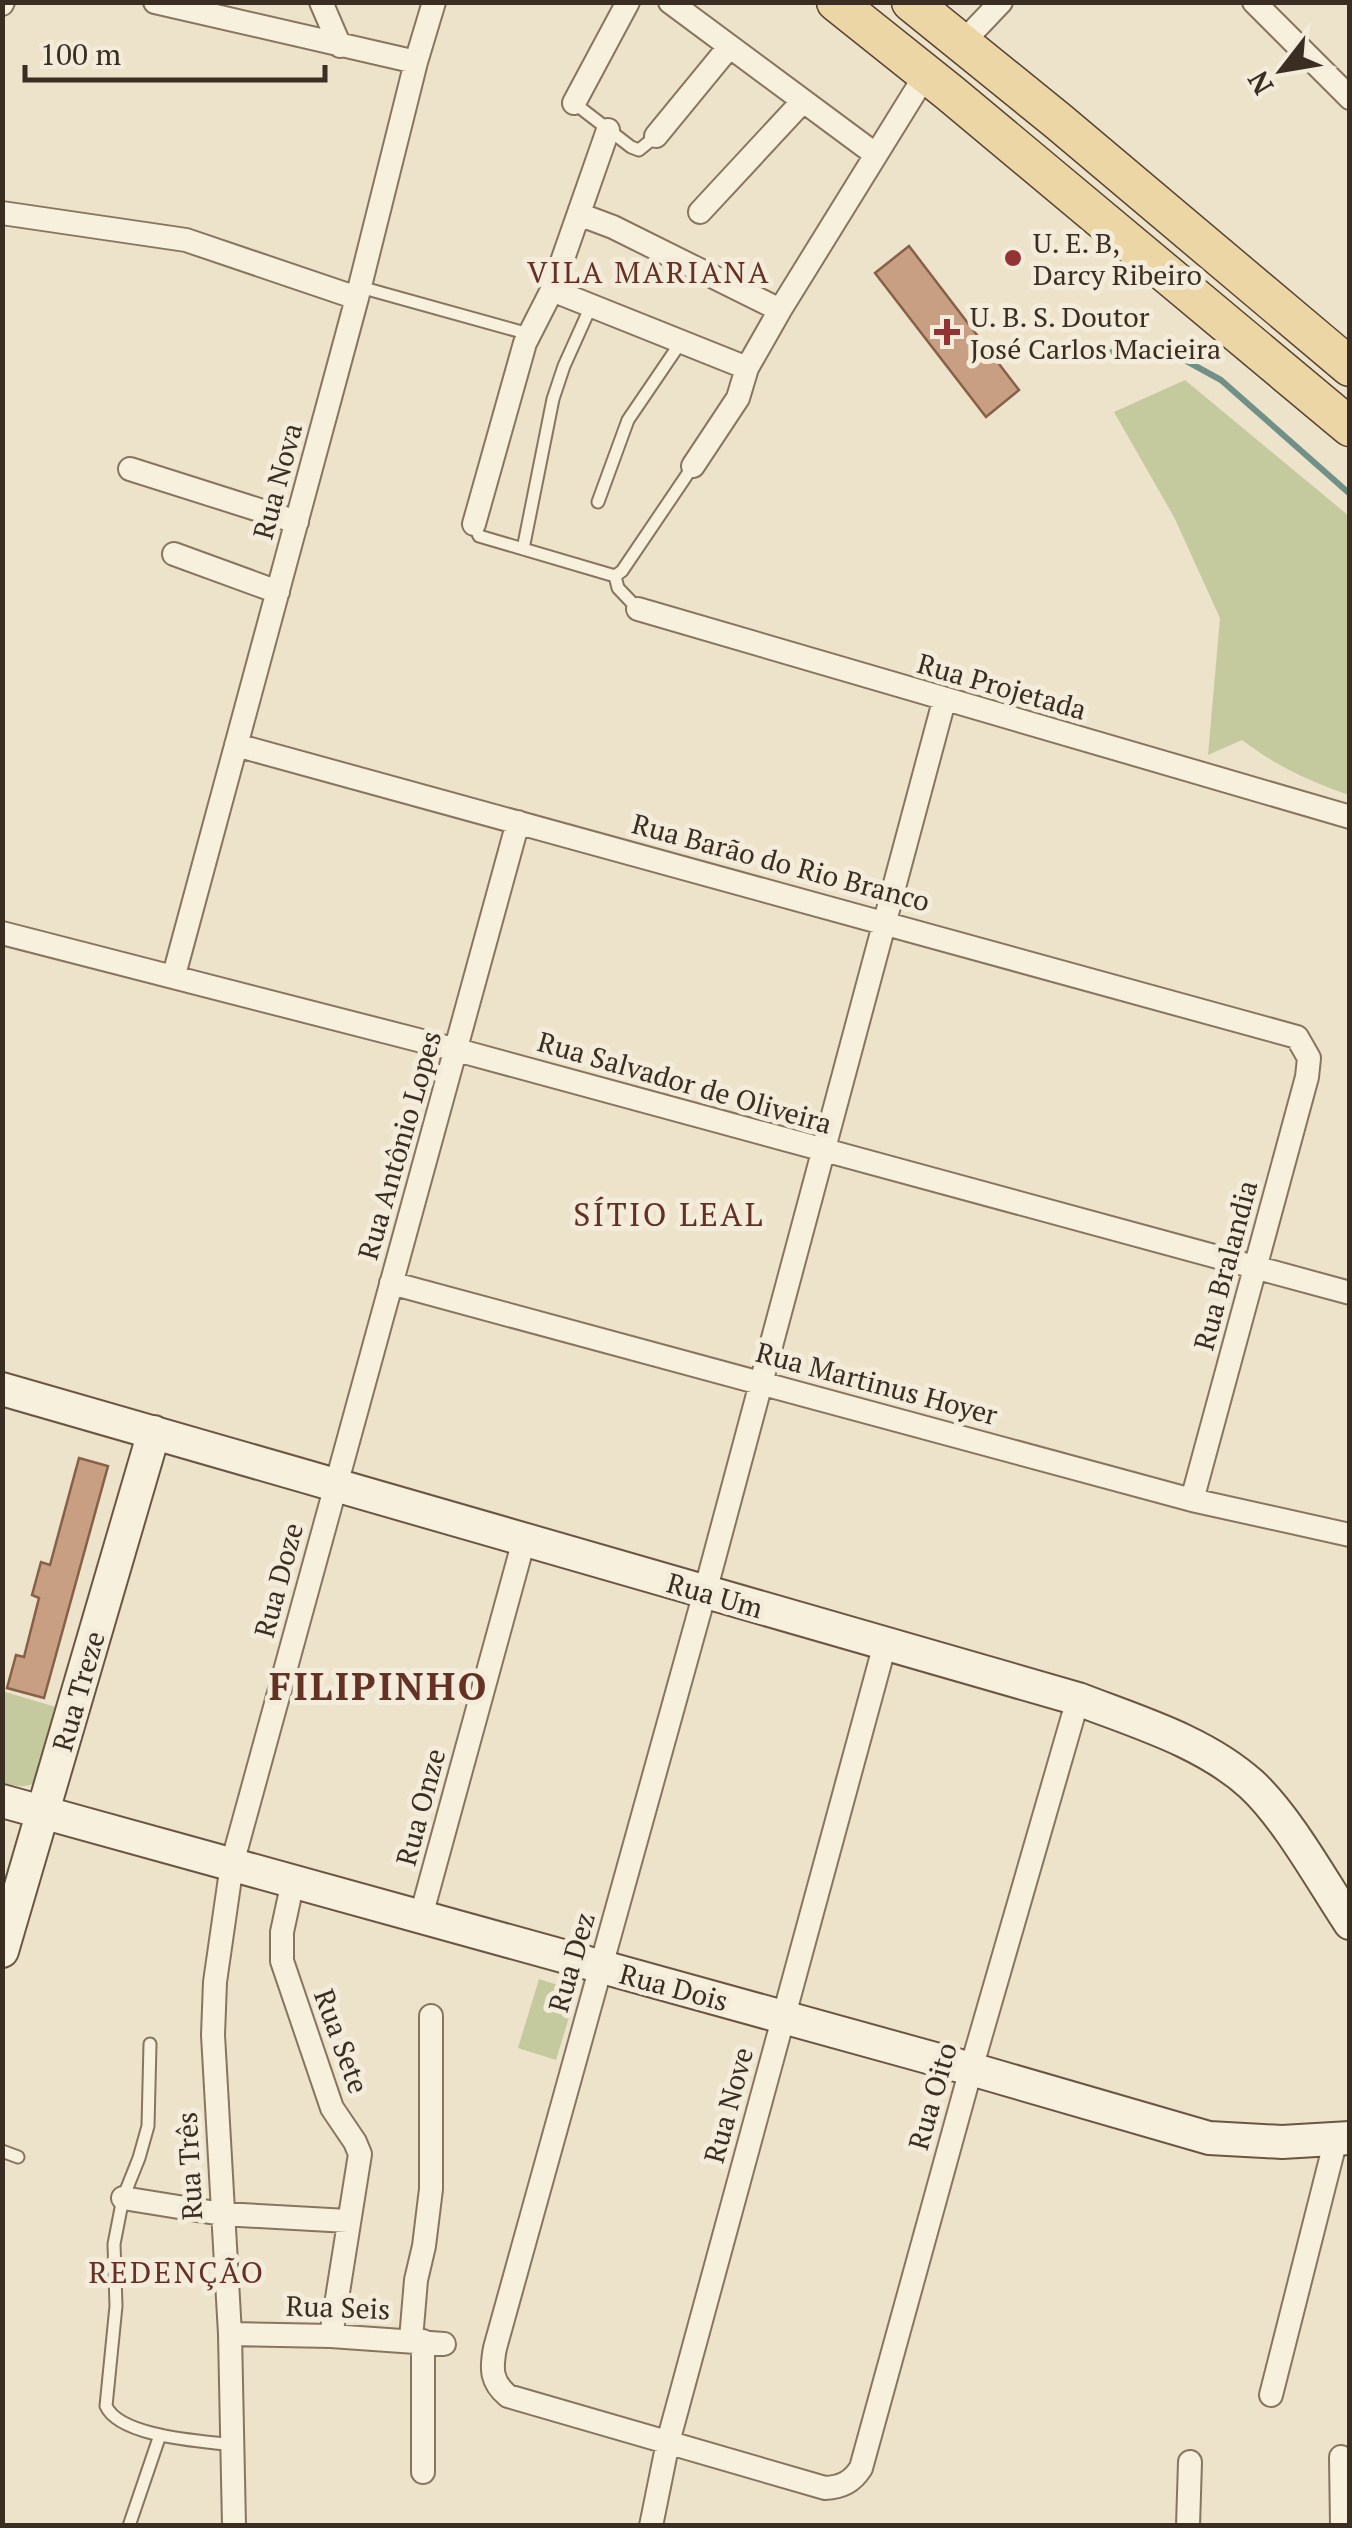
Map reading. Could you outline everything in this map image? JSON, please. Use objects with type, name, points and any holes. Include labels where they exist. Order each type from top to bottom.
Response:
[{"type":"main road","points":[[836,2],[1350,427]]},
{"type":"main road","points":[[911,2],[1058,120],[1341,360]]},
{"type":"main road","points":[[938,84],[977,75],[1058,120]]},
{"type":"main road","points":[[1195,298],[1209,282],[1232,280],[1310,345],[1341,360]]},
{"type":"main road","name":"Rua Um","points":[[2,1389],[1078,1699],[1208,1753],[1253,1786],[1350,1923]]},
{"type":"main road","name":"Rua Treze","points":[[2,1951],[154,1432]]},
{"type":"main road","name":"Rua Dois","points":[[2,1801],[1209,2138],[1282,2142],[1343,2138]]},
{"type":"street","points":[[155,2],[416,62]]},
{"type":"street","points":[[320,2],[340,46]]},
{"type":"street","name":"Rua Nova","points":[[174,975],[434,2]]},
{"type":"street","points":[[574,104],[628,2]]},
{"type":"street","points":[[670,2],[875,154]]},
{"type":"street","points":[[962,43],[1001,2]]},
{"type":"street","points":[[1254,2],[1350,98]]},
{"type":"street","points":[[656,136],[730,47]]},
{"type":"street","points":[[693,466],[738,398],[746,368],[875,154],[938,84]]},
{"type":"street","points":[[700,212],[803,101]]},
{"type":"street","points":[[474,524],[530,334],[552,290],[608,130]]},
{"type":"street","points":[[2,213],[186,240],[358,292]]},
{"type":"street","points":[[580,215],[613,227],[780,310]]},
{"type":"street","points":[[552,290],[746,368]]},
{"type":"street","points":[[130,470],[297,522]]},
{"type":"street","points":[[174,554],[278,592]]},
{"type":"street","name":"Rua Projetada","points":[[638,609],[1350,817]]},
{"type":"street","name":"Rua Dez","points":[[668,2442],[508,2396],[493,2378],[491,2367],[705,1592],[944,701]]},
{"type":"street","name":"Rua Barão do Rio Branco","points":[[236,744],[1284,1031],[1298,1037],[1305,1046]]},
{"type":"street","name":"Rua Antônio Lopes","points":[[335,1485],[518,822]]},
{"type":"street","name":"Rua Salvador de Oliveira","points":[[2,933],[457,1050],[1350,1293]]},
{"type":"street","name":"Rua Bralandia","points":[[1192,1500],[1307,1077],[1305,1046]]},
{"type":"street","name":"Rua Martinus Hoyer","points":[[390,1283],[1192,1500],[1350,1534]]},
{"type":"street","name":"Rua Doze","points":[[232,1864],[335,1485]]},
{"type":"street","name":"Rua Onze","points":[[421,1916],[524,1540]]},
{"type":"street","name":"Rua Nove","points":[[651,2526],[668,2442],[885,1644]]},
{"type":"street","name":"Rua Oito","points":[[668,2442],[825,2488],[848,2483],[861,2468],[1078,1699]]},
{"type":"street","name":"Rua Três","points":[[232,1864],[215,1982],[213,2035],[230,2334],[234,2526]]},
{"type":"street","name":"Rua Sete","points":[[293,1881],[282,1932],[282,1962],[332,2108],[360,2154],[331,2336]]},
{"type":"street","points":[[423,2472],[426,2341],[416,2280],[430,2189],[430,2016]]},
{"type":"street","points":[[1271,2395],[1343,2138]]},
{"type":"street","points":[[123,2198],[222,2214],[348,2221]]},
{"type":"street","name":"Rua Seis","points":[[230,2334],[426,2341]]},
{"type":"street","points":[[1341,2457],[1342,2526]]},
{"type":"street","points":[[1188,2526],[1190,2462]]},
{"type":"lane","points":[[574,104],[631,147],[639,150],[656,136]]},
{"type":"lane","points":[[358,292],[530,334]]},
{"type":"lane","points":[[523,550],[553,399],[592,306]]},
{"type":"lane","points":[[598,502],[628,420],[681,342]]},
{"type":"lane","points":[[615,576],[693,466]]},
{"type":"lane","points":[[474,524],[479,536],[615,576]]},
{"type":"lane","points":[[615,576],[618,588],[638,609]]},
{"type":"lane","points":[[150,2044],[148,2126],[123,2198],[114,2244],[116,2306],[106,2406],[113,2418],[160,2436],[233,2445]]},
{"type":"lane","points":[[2,2151],[18,2158]]},
{"type":"lane","points":[[129,2526],[160,2436]]},
{"type":"green space","points":[[1185,380],[1349,516],[1349,795],[1293,772],[1242,740],[1208,755],[1220,618],[1174,517],[1114,412]]},
{"type":"green space","points":[[2,1691],[59,1708],[37,1782],[28,1786],[3,1783]]},
{"type":"green space","points":[[539,1979],[577,1991],[556,2060],[518,2048]]},
{"type":"building","name":"U. B. S. Doutor José Carlos Macieira","points":[[909,246],[1019,390],[986,417],[875,273]]},
{"type":"building","points":[[79,1458],[108,1466],[44,1698],[7,1688],[16,1655],[24,1657],[39,1598],[32,1595],[41,1562],[50,1565]]},
{"type":"waterway","points":[[1075,355],[1154,349],[1179,357],[1221,380],[1350,494]]},
{"type":"place","name":"U. E. B, Darcy Ribeiro","points":[[1013,258]]},
{"type":"place","name":"U. B. S. Doutor José Carlos Macieira","points":[[947,332]]},
{"type":"district","name":"VILA MARIANA","points":[[649,272]]},
{"type":"district","name":"SÍTIO LEAL","points":[[669,1214]]},
{"type":"district","name":"FILIPINHO","points":[[379,1686]]},
{"type":"district","name":"REDENÇÃO","points":[[177,2272]]}]
